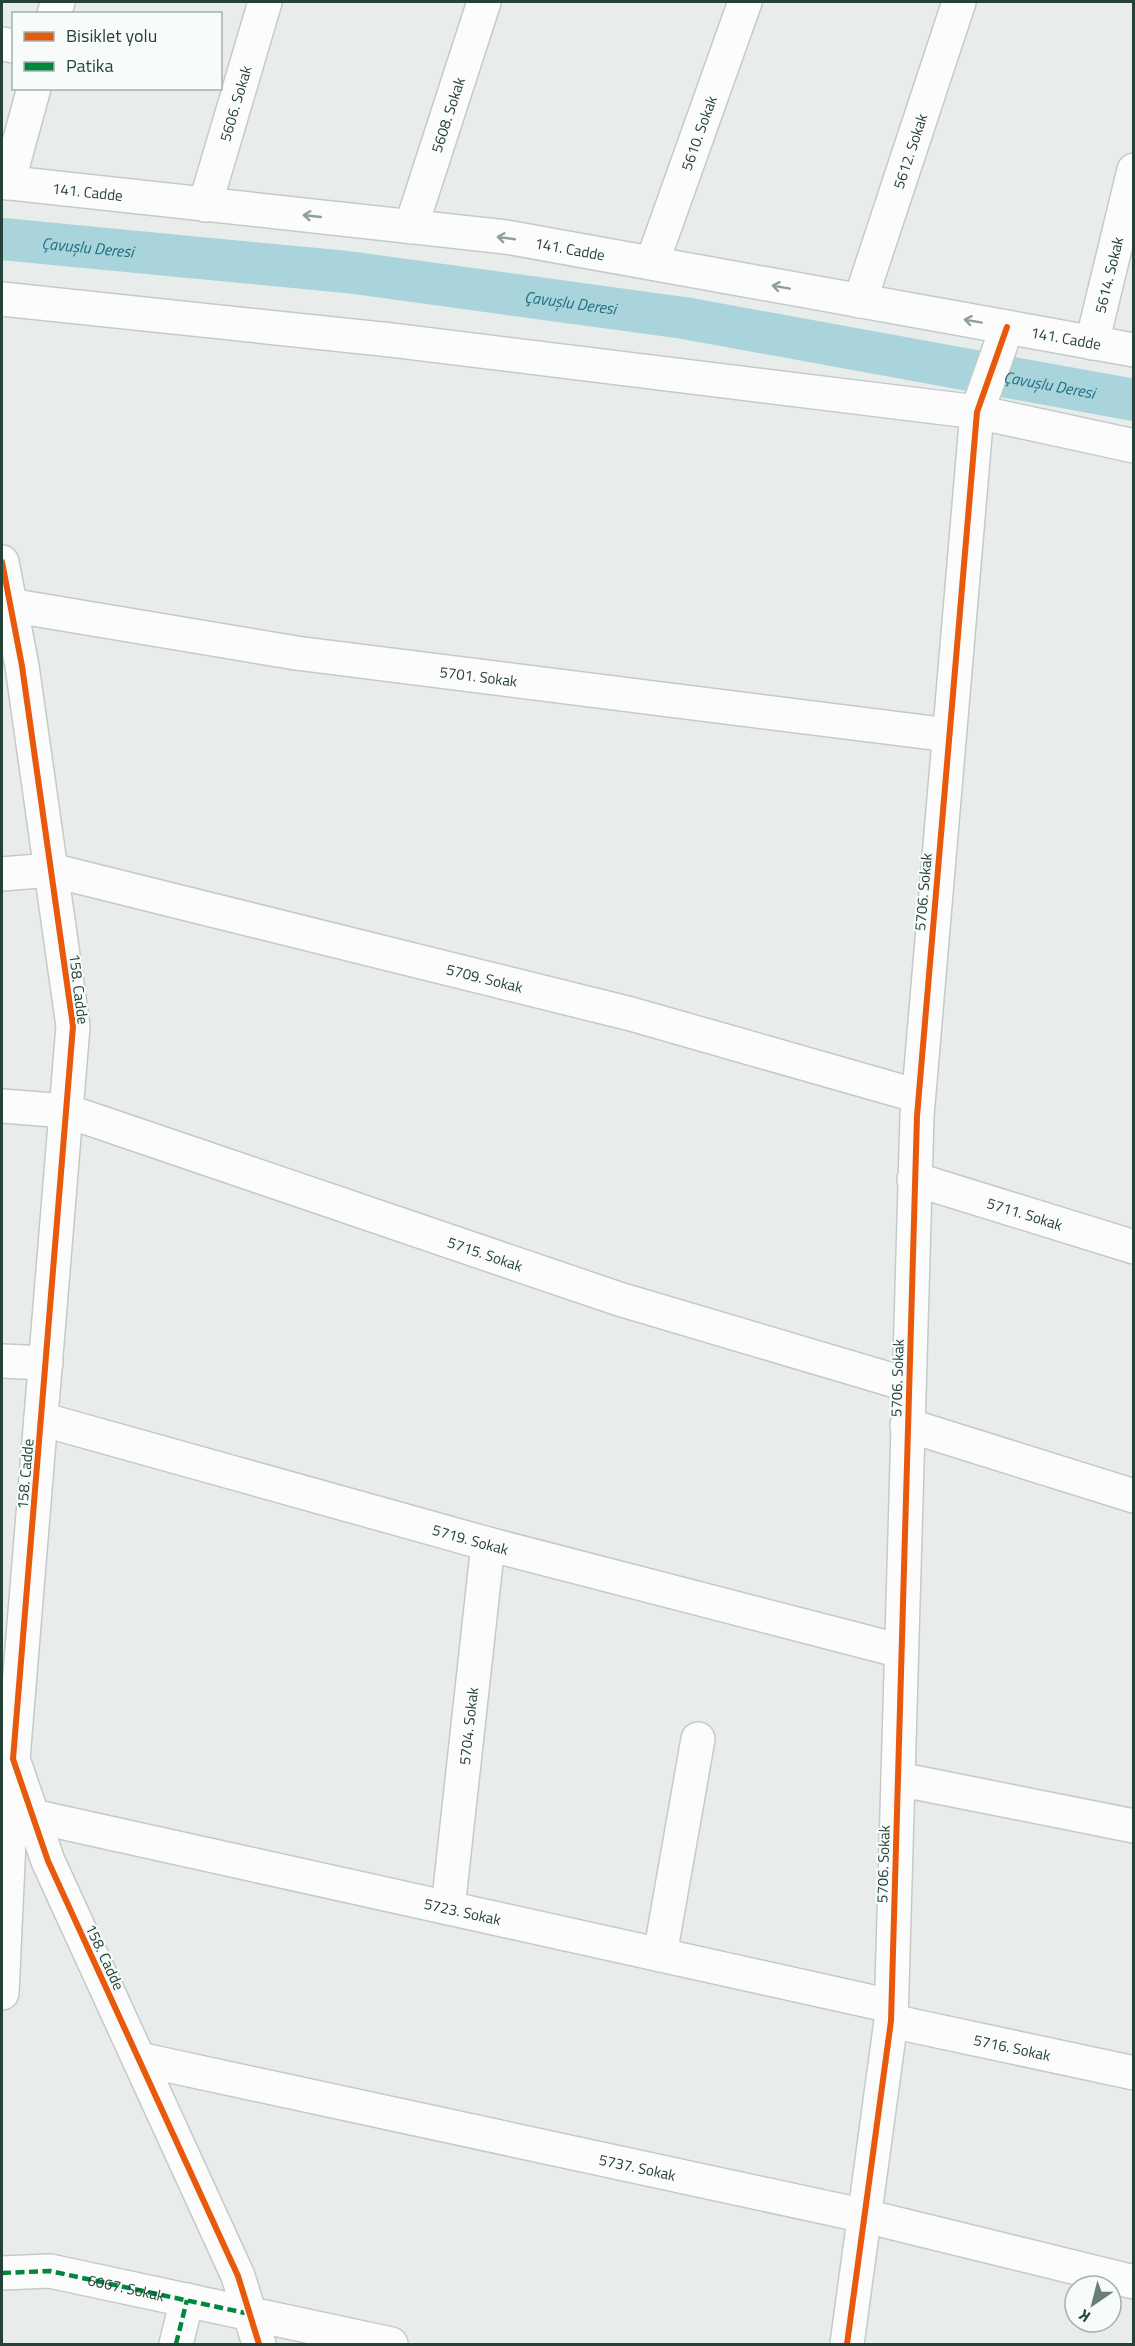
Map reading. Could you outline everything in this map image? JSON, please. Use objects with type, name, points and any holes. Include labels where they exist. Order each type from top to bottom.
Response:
[{"type":"street","name":"5606. Sokak","points":[[205,204],[265,2]]},
{"type":"street","name":"5608. Sokak","points":[[411,227],[484,2]]},
{"type":"street","name":"5610. Sokak","points":[[652,263],[745,2]]},
{"type":"street","name":"5612. Sokak","points":[[860,301],[959,2]]},
{"type":"street","points":[[5,183],[33,90]]},
{"type":"street","name":"5614. Sokak","points":[[1092,343],[1134,170]]},
{"type":"street","name":"141. Cadde","points":[[5,183],[506,237],[1007,329],[1134,350]]},
{"type":"street","points":[[2,298],[391,340],[978,411],[1134,446]]},
{"type":"street","name":"5706. Sokak","points":[[848,2344],[891,2014],[918,1096],[978,411],[1007,329]]},
{"type":"street","name":"158. Cadde","points":[[2,561],[5,606],[22,666],[74,1026],[13,1759],[15,1821],[48,1861],[238,2276],[254,2329]]},
{"type":"street","name":"5701. Sokak","points":[[5,606],[296,653],[949,735]]},
{"type":"street","name":"5709. Sokak","points":[[2,874],[51,870],[631,1014],[918,1096]]},
{"type":"street","name":"5715. Sokak","points":[[2,1106],[66,1112],[619,1299],[909,1385]]},
{"type":"street","name":"5711. Sokak","points":[[914,1179],[1134,1247]]},
{"type":"street","points":[[2,1361],[46,1363]]},
{"type":"street","name":"5719. Sokak","points":[[41,1419],[488,1544],[901,1652]]},
{"type":"street","points":[[908,1425],[1134,1496]]},
{"type":"street","name":"5704. Sokak","points":[[448,1908],[488,1544]]},
{"type":"street","points":[[660,1956],[698,1739]]},
{"type":"street","points":[[898,1779],[1134,1826]]},
{"type":"street","points":[[2,1993],[15,1821]]},
{"type":"street","name":"5723. Sokak","points":[[15,1821],[448,1908],[660,1956],[891,2014]]},
{"type":"street","name":"5716. Sokak","points":[[891,2014],[1134,2073]]},
{"type":"street","name":"5737. Sokak","points":[[139,2059],[865,2216],[1134,2282]]},
{"type":"street","name":"6067. Sokak","points":[[2,2273],[50,2271],[187,2300],[254,2329],[391,2344]]},
{"type":"street","points":[[176,2344],[187,2300]]},
{"type":"waterway","name":"Çavuşlu Deresi","points":[[2,239],[347,272],[684,318],[1134,400]]},
{"type":"marked path","points":[[2,2273],[50,2271],[250,2314]]},
{"type":"marked path","points":[[176,2344],[187,2300]]},
{"type":"cycle path","points":[[847,2344],[891,2021],[917,1116],[977,412],[1007,327]]},
{"type":"cycle path","points":[[2,562],[22,666],[73,1026],[13,1759],[48,1861],[238,2276],[259,2344]]}]
